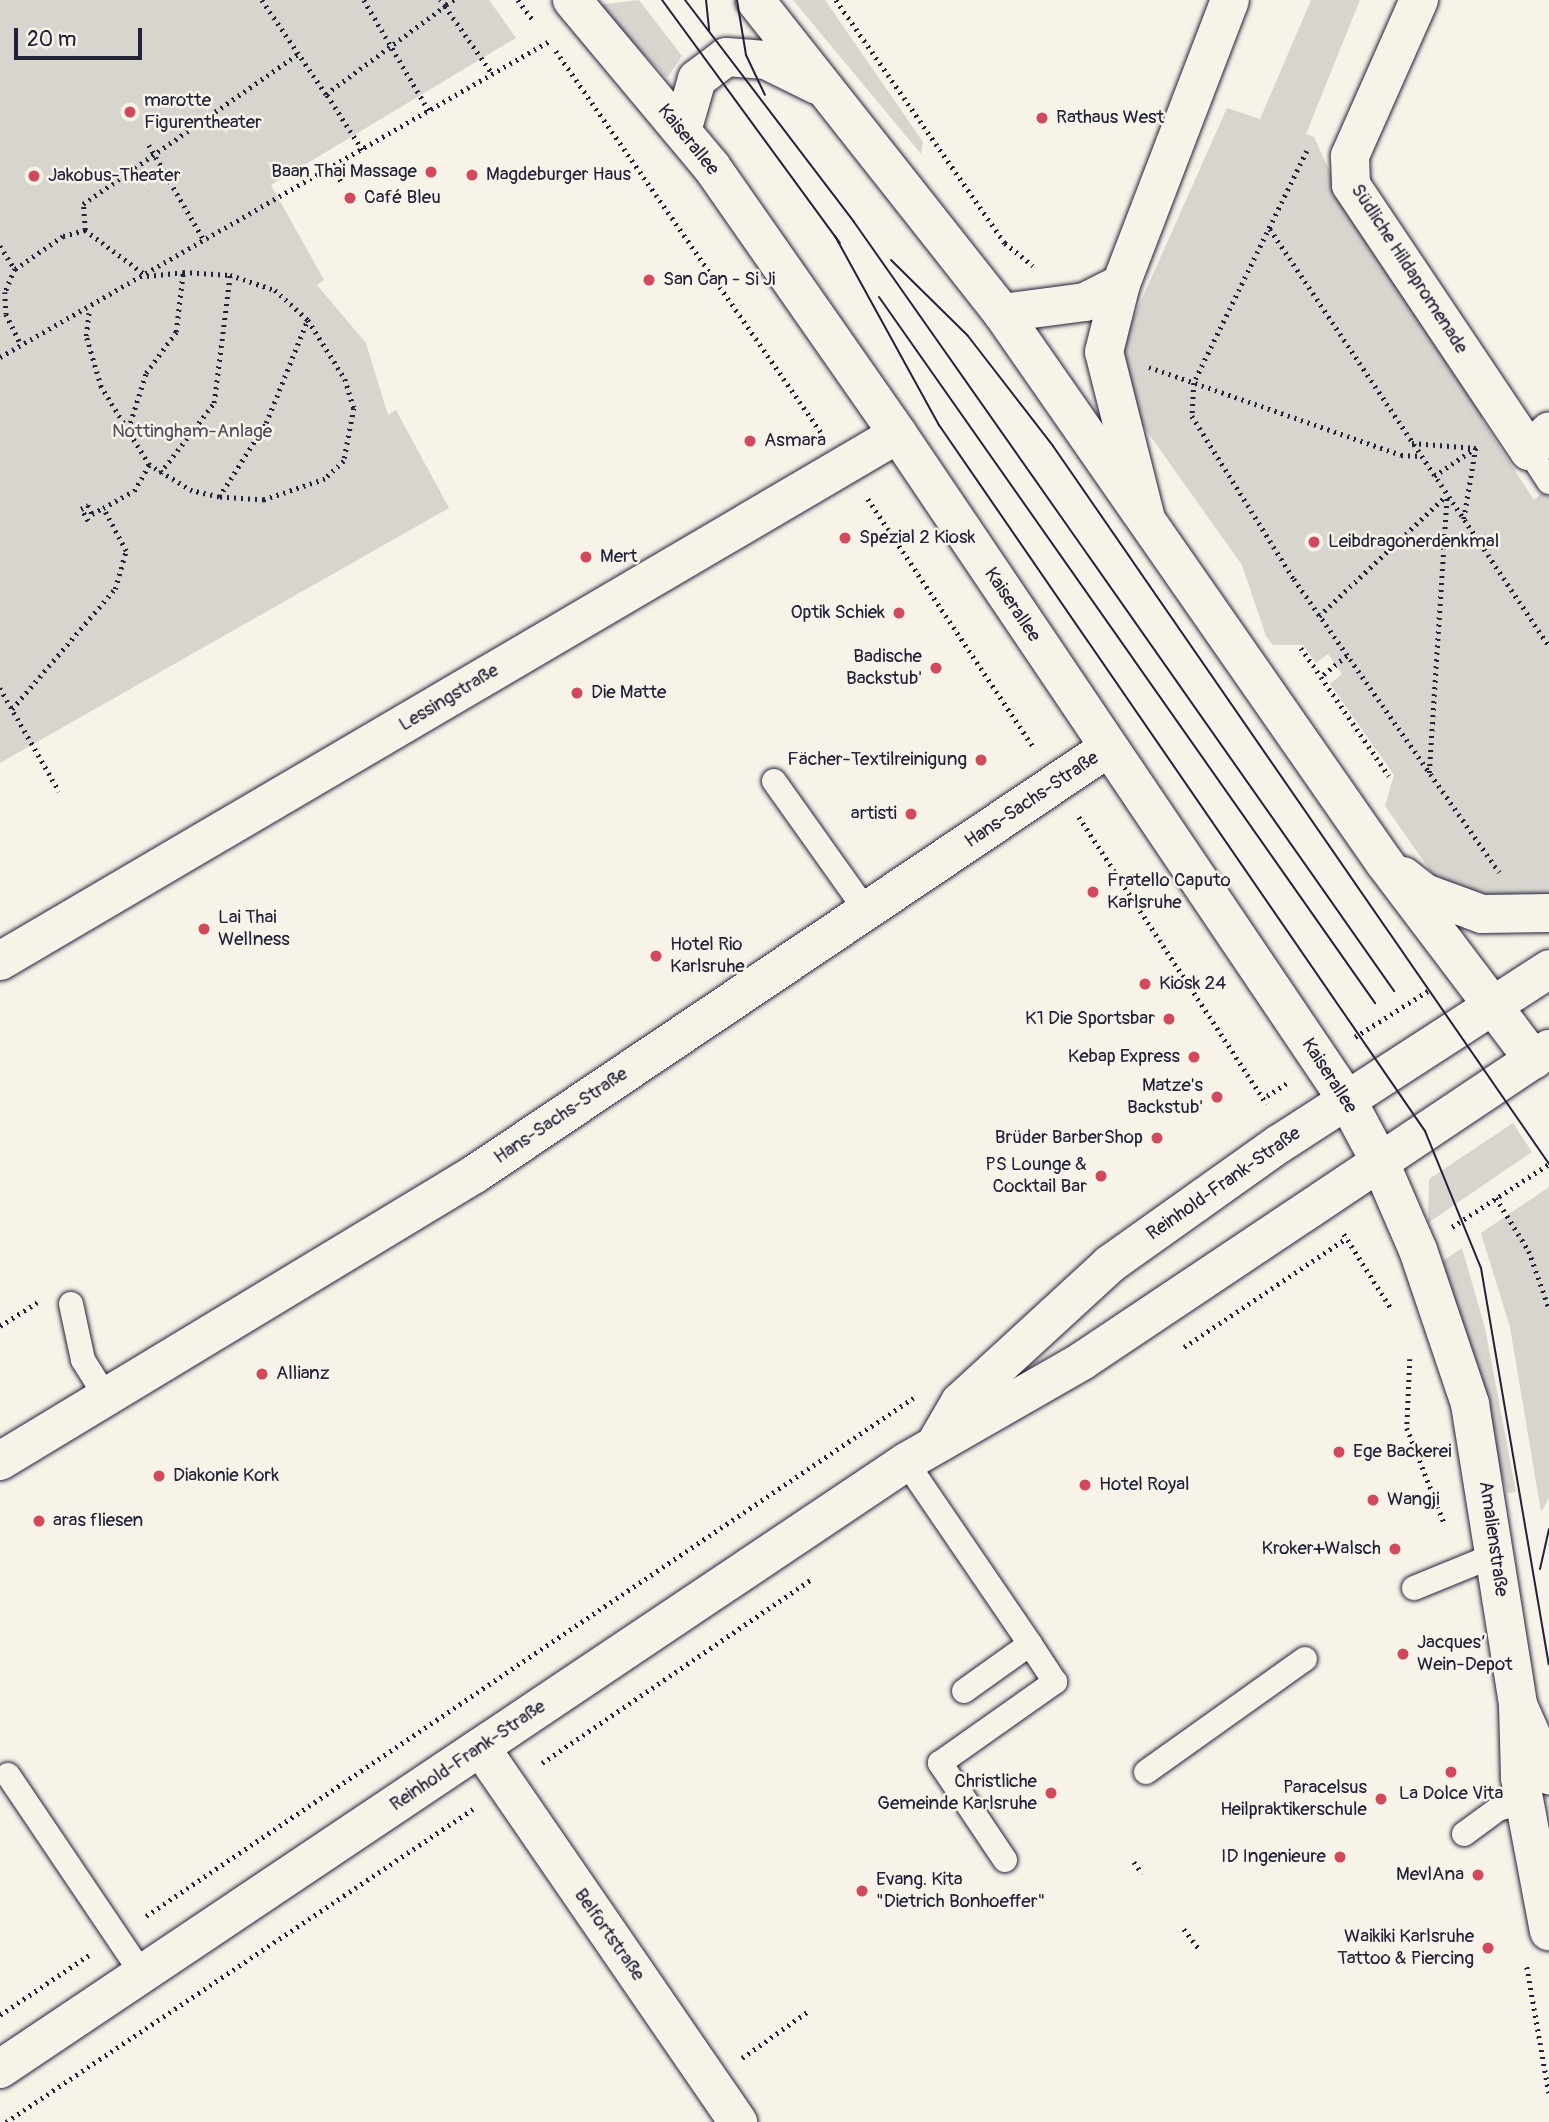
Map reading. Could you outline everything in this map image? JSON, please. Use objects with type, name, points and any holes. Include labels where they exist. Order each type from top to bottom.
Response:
[{"type":"main road","points":[[755,0],[1002,313],[1462,970],[1490,1007],[1544,1063]]},
{"type":"main road","points":[[1146,519],[1104,352],[1121,284],[1230,0]]},
{"type":"main road","name":"Südliche Hildapromenade","points":[[1419,0],[1350,156],[1351,185],[1530,436]]},
{"type":"main road","name":"Kaiserallee","points":[[578,9],[682,131],[898,434],[1347,1100],[1379,1160]]},
{"type":"main road","points":[[682,131],[697,79],[726,57],[766,60],[825,89]]},
{"type":"main road","points":[[1002,313],[1085,302],[1121,284]]},
{"type":"main road","name":"Lessingstraße","points":[[0,961],[898,434]]},
{"type":"main road","name":"Hans-Sachs-Straße","points":[[0,1461],[475,1174],[1108,748]]},
{"type":"main road","points":[[1384,862],[1457,908],[1509,915],[1549,913]]},
{"type":"main road","name":"Reinhold-Frank-Straße","points":[[921,1452],[960,1402],[1110,1264],[1347,1100],[1549,969]]},
{"type":"main road","name":"Reinhold-Frank-Straße","points":[[0,2069],[141,1972],[481,1748],[921,1452],[1015,1404],[1379,1160],[1544,1063]]},
{"type":"main road","name":"Amalienstraße","points":[[1379,1160],[1418,1250],[1470,1404],[1518,1705],[1537,1789],[1549,1931]]},
{"type":"main road","name":"Belfortstraße","points":[[481,1748],[738,2122]]},
{"type":"lane","points":[[1530,436],[1549,482]]},
{"type":"lane","points":[[774,781],[867,912]]},
{"type":"lane","points":[[71,1304],[83,1360],[106,1397]]},
{"type":"lane","points":[[921,1452],[1030,1644],[1055,1682],[940,1763],[1005,1860]]},
{"type":"lane","points":[[1414,1588],[1495,1555]]},
{"type":"lane","points":[[964,1691],[1030,1644]]},
{"type":"lane","points":[[1146,1772],[1305,1659]]},
{"type":"lane","points":[[8,1775],[141,1972]]},
{"type":"lane","points":[[1464,1834],[1499,1809],[1537,1789]]},
{"type":"path","points":[[262,0],[362,150]]},
{"type":"path","points":[[364,0],[393,43],[429,111]]},
{"type":"path","points":[[440,0],[492,73]]},
{"type":"path","points":[[327,94],[454,0]]},
{"type":"path","points":[[836,0],[1005,243],[1045,276],[1061,304]]},
{"type":"path","points":[[0,356],[90,310],[550,41],[578,9]]},
{"type":"path","points":[[550,41],[844,465]]},
{"type":"path","points":[[90,310],[86,337],[126,436],[149,465],[160,473],[219,498],[264,500],[301,492],[344,461],[354,408],[345,379],[308,320],[275,290],[230,275],[183,272],[147,276],[85,230],[83,204],[298,54]]},
{"type":"path","points":[[149,145],[205,242]]},
{"type":"path","points":[[1309,145],[1194,383],[1192,416],[1210,454],[1319,616],[1497,869],[1507,886],[1509,915]]},
{"type":"path","points":[[333,167],[343,184]]},
{"type":"path","points":[[1270,229],[1549,646]]},
{"type":"path","points":[[21,345],[6,314],[5,292],[15,269],[63,236],[85,230]]},
{"type":"path","points":[[0,246],[15,269]]},
{"type":"path","points":[[126,436],[146,373],[176,332],[183,272]]},
{"type":"path","points":[[160,473],[214,403],[230,275]]},
{"type":"path","points":[[219,498],[266,423],[308,320]]},
{"type":"path","points":[[1104,352],[1401,455],[1420,456]]},
{"type":"path","points":[[1412,443],[1476,448],[1530,436]]},
{"type":"path","points":[[1434,476],[1476,448]]},
{"type":"path","points":[[1464,520],[1476,448]]},
{"type":"path","points":[[88,521],[81,509],[88,505],[92,514],[134,491],[149,465]]},
{"type":"path","points":[[1319,616],[1447,496]]},
{"type":"path","points":[[1429,774],[1447,496]]},
{"type":"path","points":[[12,709],[124,572],[126,551],[103,508]]},
{"type":"path","points":[[1301,648],[1389,776]]},
{"type":"path","points":[[1321,677],[1347,656]]},
{"type":"path","points":[[0,688],[59,791]]},
{"type":"path","points":[[1267,1096],[1462,970]]},
{"type":"path","points":[[1374,1281],[1549,1164]]},
{"type":"path","points":[[1496,1198],[1529,1251],[1549,1308]]},
{"type":"path","points":[[0,1326],[46,1298]]},
{"type":"path","points":[[0,2015],[925,1390]]},
{"type":"path","points":[[1134,1862],[1142,1873]]},
{"type":"path","points":[[1184,1929],[1199,1949]]},
{"type":"path","points":[[1522,1990],[1530,1988]]},
{"type":"path","points":[[709,2081],[807,2012]]},
{"type":"green space","name":"Nottingham-Anlage","points":[[0,0],[489,0],[516,38],[271,185],[324,280],[317,285],[366,343],[388,415],[396,410],[449,508],[0,763]]},
{"type":"green space","points":[[639,0],[682,56],[667,78],[597,5]]},
{"type":"green space","points":[[793,0],[825,0],[923,142],[921,154]]},
{"type":"green space","points":[[1311,0],[1360,0],[1306,134],[1314,137],[1330,172],[1481,398],[1482,420],[1534,500],[1549,486],[1549,895],[1478,898],[1434,876],[1385,806],[1394,775],[1330,684],[1342,674],[1328,654],[1316,663],[1303,645],[1273,645],[1266,636],[1242,565],[1126,402],[1117,373],[1125,337],[1227,108],[1260,119]]},
{"type":"green space","points":[[1513,1123],[1532,1152],[1428,1223],[1429,1179]]},
{"type":"green space","points":[[1549,1187],[1549,1498],[1541,1512],[1510,1327],[1481,1233]]},
{"type":"green space","points":[[1462,1248],[1485,1328],[1516,1492],[1507,1493],[1438,1264]]},
{"type":"tram line","points":[[662,0],[840,243]]},
{"type":"tram line","points":[[685,0],[854,222],[1394,991]]},
{"type":"tram line","points":[[706,0],[709,31]]},
{"type":"tram line","points":[[737,0],[746,55],[765,95]]},
{"type":"tram line","points":[[835,236],[939,425],[1425,1131],[1481,1268],[1549,1664]]},
{"type":"tram line","points":[[891,260],[968,336],[1053,446],[1549,1164]]},
{"type":"tram line","points":[[879,297],[1375,1003]]},
{"type":"tram line","points":[[1540,1569],[1549,1529]]},
{"type":"place","name":"marotte Figurentheater","points":[[130,112]]},
{"type":"place","name":"Rathaus West","points":[[1042,118]]},
{"type":"place","name":"Baan Thai Massage","points":[[431,172]]},
{"type":"place","name":"Magdeburger Haus","points":[[472,175]]},
{"type":"place","name":"Jakobus-Theater","points":[[34,176]]},
{"type":"place","name":"Café Bleu","points":[[350,198]]},
{"type":"place","name":"San Can - Si Ji","points":[[649,280]]},
{"type":"place","name":"Asmara","points":[[750,441]]},
{"type":"place","name":"Spezial 2 Kiosk","points":[[845,538]]},
{"type":"place","name":"Leibdragonerdenkmal","points":[[1314,542]]},
{"type":"place","name":"Mert","points":[[586,557]]},
{"type":"place","name":"Optik Schiek","points":[[899,613]]},
{"type":"place","name":"Badische Backstub'","points":[[936,668]]},
{"type":"place","name":"Die Matte","points":[[577,693]]},
{"type":"place","name":"Fächer-Textilreinigung","points":[[981,760]]},
{"type":"place","name":"artisti","points":[[911,814]]},
{"type":"place","name":"Fratello Caputo Karlsruhe","points":[[1093,892]]},
{"type":"place","name":"Lai Thai Wellness","points":[[204,929]]},
{"type":"place","name":"Hotel Rio Karlsruhe","points":[[656,956]]},
{"type":"place","name":"Kiosk 24","points":[[1145,984]]},
{"type":"place","name":"K1 Die Sportsbar","points":[[1169,1019]]},
{"type":"place","name":"Kebap Express","points":[[1194,1057]]},
{"type":"place","name":"Matze's Backstub'","points":[[1217,1097]]},
{"type":"place","name":"Brüder BarberShop","points":[[1157,1138]]},
{"type":"place","name":"PS Lounge & Cocktail Bar","points":[[1101,1176]]},
{"type":"place","name":"Allianz","points":[[262,1374]]},
{"type":"place","name":"Ege Backerei","points":[[1339,1452]]},
{"type":"place","name":"Diakonie Kork","points":[[159,1476]]},
{"type":"place","name":"Hotel Royal","points":[[1085,1485]]},
{"type":"place","name":"Wangji","points":[[1373,1500]]},
{"type":"place","name":"aras fliesen","points":[[39,1521]]},
{"type":"place","name":"Kroker+Walsch","points":[[1395,1549]]},
{"type":"place","name":"Jacques’ Wein-Depot","points":[[1403,1654]]},
{"type":"place","name":"La Dolce Vita","points":[[1451,1772]]},
{"type":"place","name":"Christliche Gemeinde Karlsruhe","points":[[1051,1793]]},
{"type":"place","name":"Paracelsus Heilpraktikerschule","points":[[1381,1799]]},
{"type":"place","name":"ID Ingenieure","points":[[1340,1857]]},
{"type":"place","name":"MevlAna","points":[[1478,1875]]},
{"type":"place","name":"Evang. Kita \"Dietrich Bonhoeffer\"","points":[[862,1891]]},
{"type":"place","name":"Waikiki Karlsruhe Tattoo & Piercing","points":[[1488,1948]]}]
